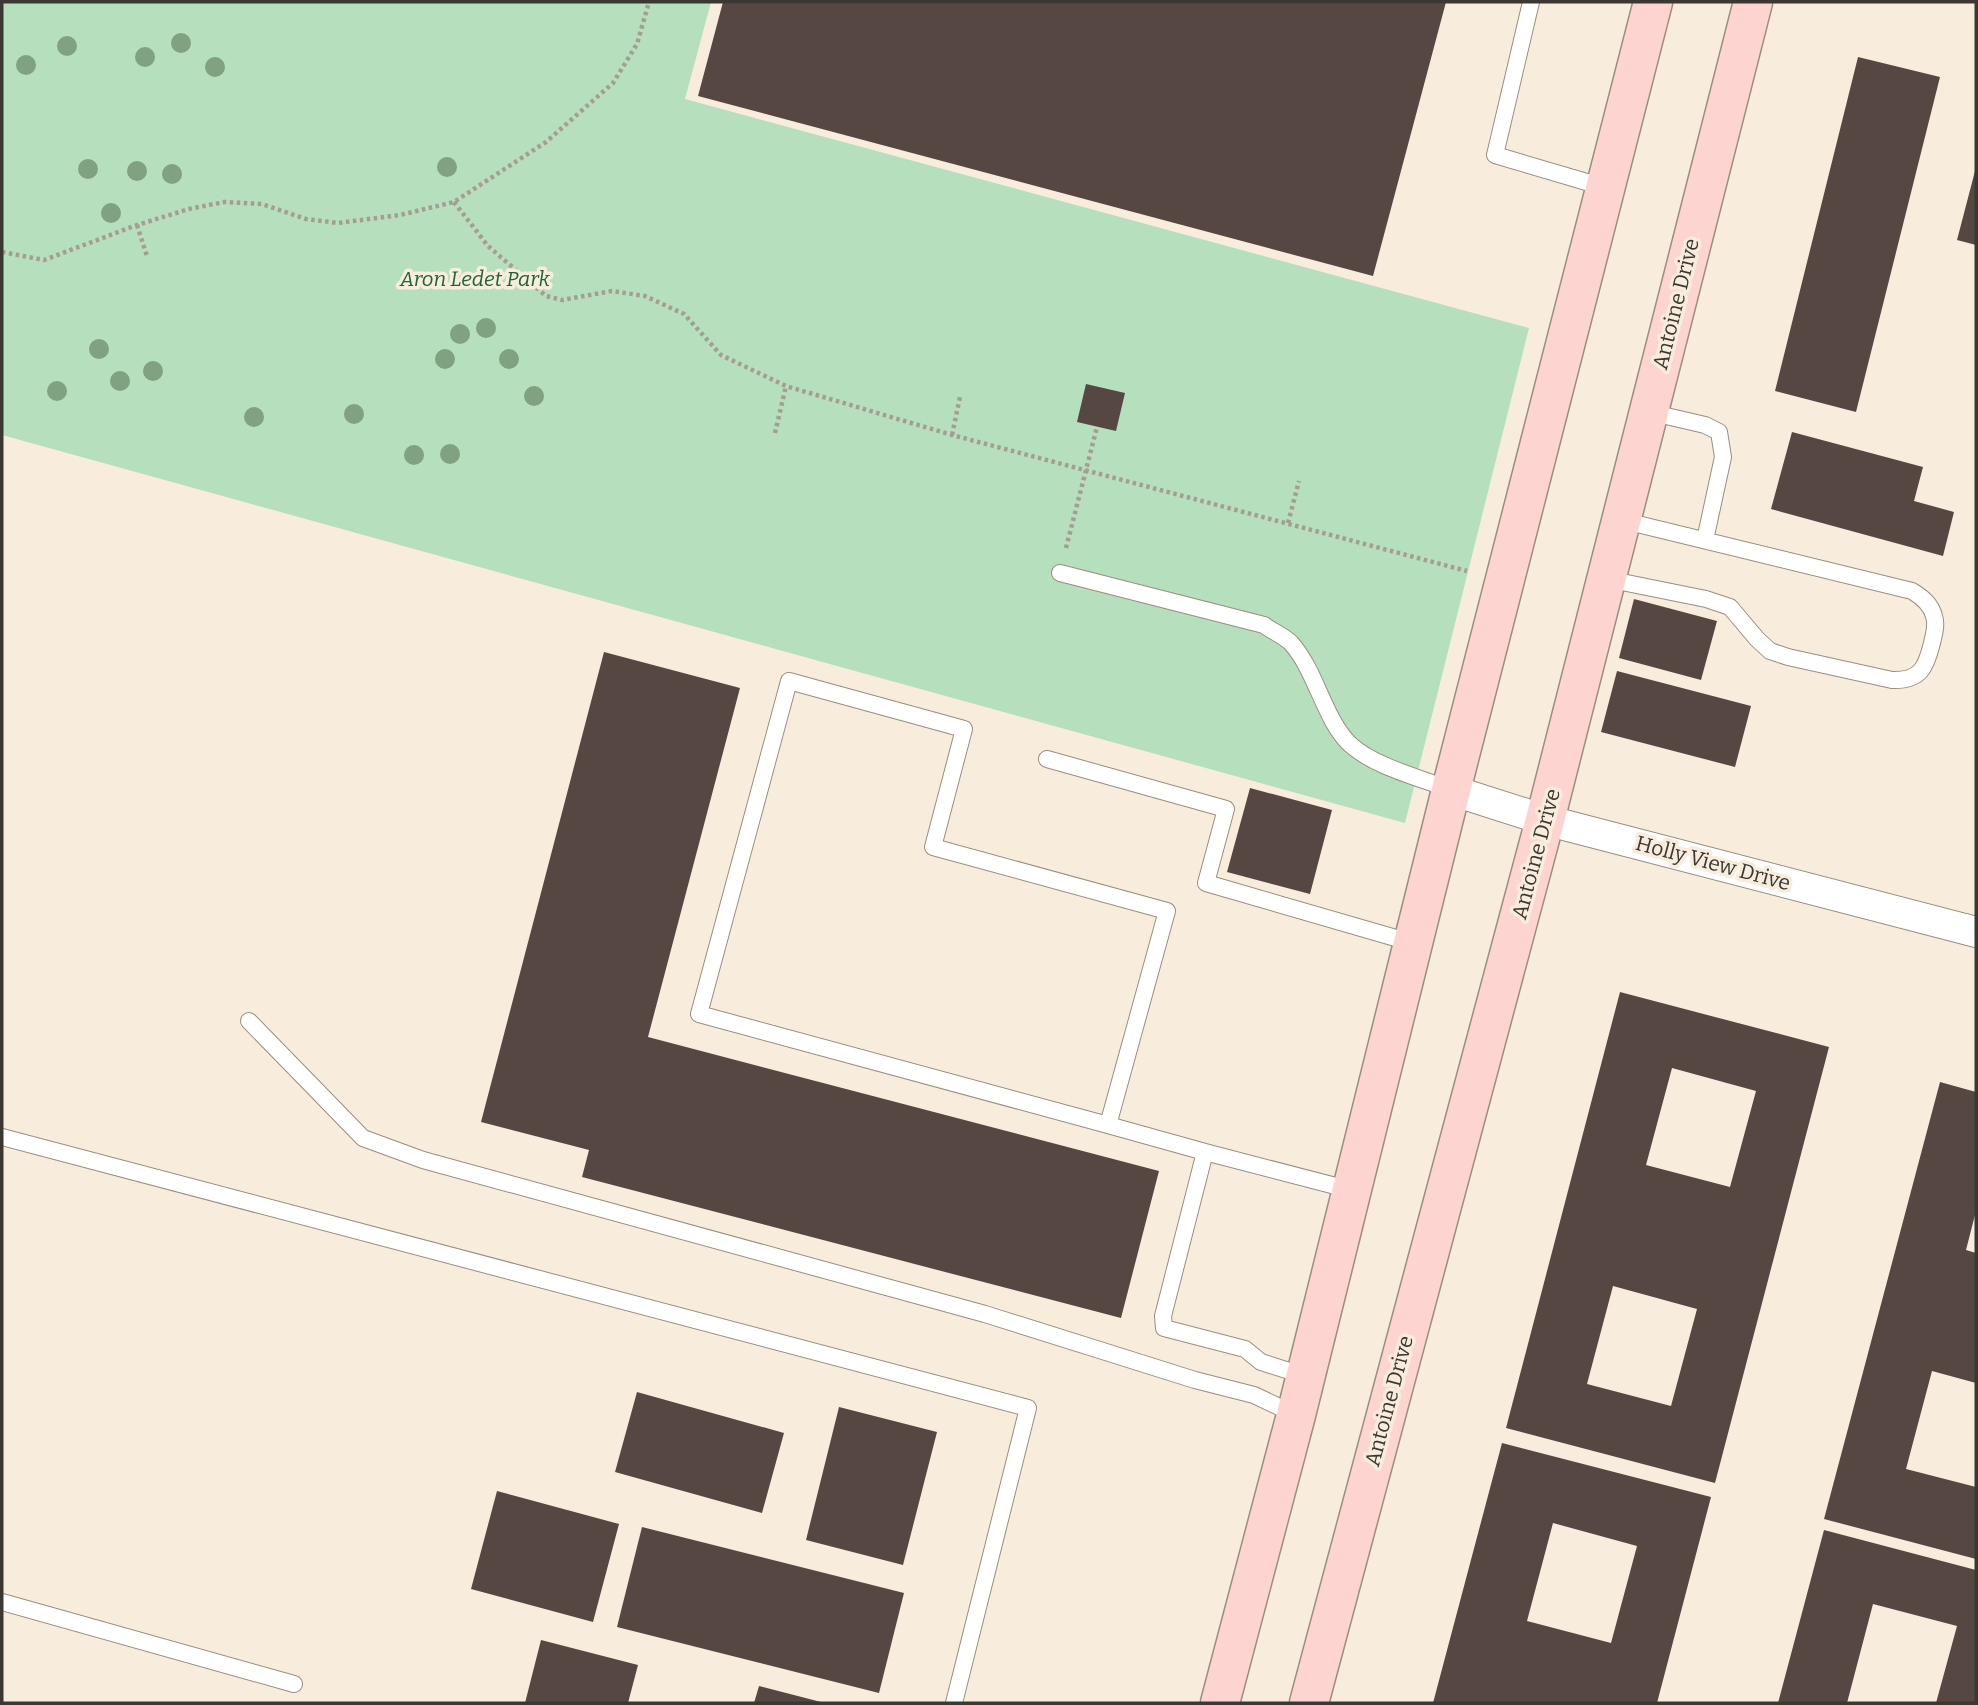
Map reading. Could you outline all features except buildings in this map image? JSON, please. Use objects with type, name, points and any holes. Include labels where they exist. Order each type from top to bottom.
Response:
[{"type":"main road","points":[[1220,1703],[1306,1376],[1451,790],[1653,2]]},
{"type":"main road","name":"Antoine Drive","points":[[1309,1703],[1545,820],[1753,2]]},
{"type":"street","name":"Holly View Drive","points":[[1451,790],[1545,820],[1976,932]]},
{"type":"lane","points":[[1531,2],[1495,155],[1607,188]]},
{"type":"lane","points":[[1649,412],[1705,425],[1720,432],[1723,457],[1705,540]]},
{"type":"lane","points":[[1606,579],[1706,599],[1730,607],[1770,651],[1788,657],[1892,680],[1912,678],[1928,661],[1936,626],[1934,616],[1925,600],[1912,591],[1621,520]]},
{"type":"lane","points":[[1060,573],[1264,625],[1290,641],[1310,669],[1334,722],[1351,746],[1378,762],[1451,790]]},
{"type":"lane","points":[[1108,1125],[1167,911],[933,847],[964,729],[789,681],[699,1014],[1351,1191]]},
{"type":"lane","points":[[1047,759],[1226,809],[1206,883],[1413,943]]},
{"type":"lane","points":[[249,1021],[363,1138],[423,1160],[985,1314],[1195,1380],[1254,1395],[1296,1415]]},
{"type":"lane","points":[[2,1137],[1028,1408],[954,1703]]},
{"type":"lane","points":[[1205,1152],[1163,1316],[1164,1328],[1245,1349],[1261,1363],[1306,1376]]},
{"type":"lane","points":[[2,1602],[294,1684]]},
{"type":"path","points":[[2,252],[44,260],[137,225],[189,209],[224,202],[262,204],[306,219],[338,223],[400,215],[454,202],[547,142],[613,83],[637,44],[649,2]]},
{"type":"path","points":[[454,202],[488,246],[545,296],[562,300],[612,291],[645,296],[684,314],[721,355],[786,386],[952,435],[1504,581]]},
{"type":"path","points":[[137,225],[147,256]]},
{"type":"path","points":[[775,433],[786,386]]},
{"type":"path","points":[[952,435],[960,397]]},
{"type":"path","points":[[1060,573],[1097,427]]},
{"type":"path","points":[[1288,523],[1299,481]]},
{"type":"green space","name":"Aron Ledet Park","points":[[2,2],[711,2],[685,99],[1529,328],[1405,823],[2,435]]}]
